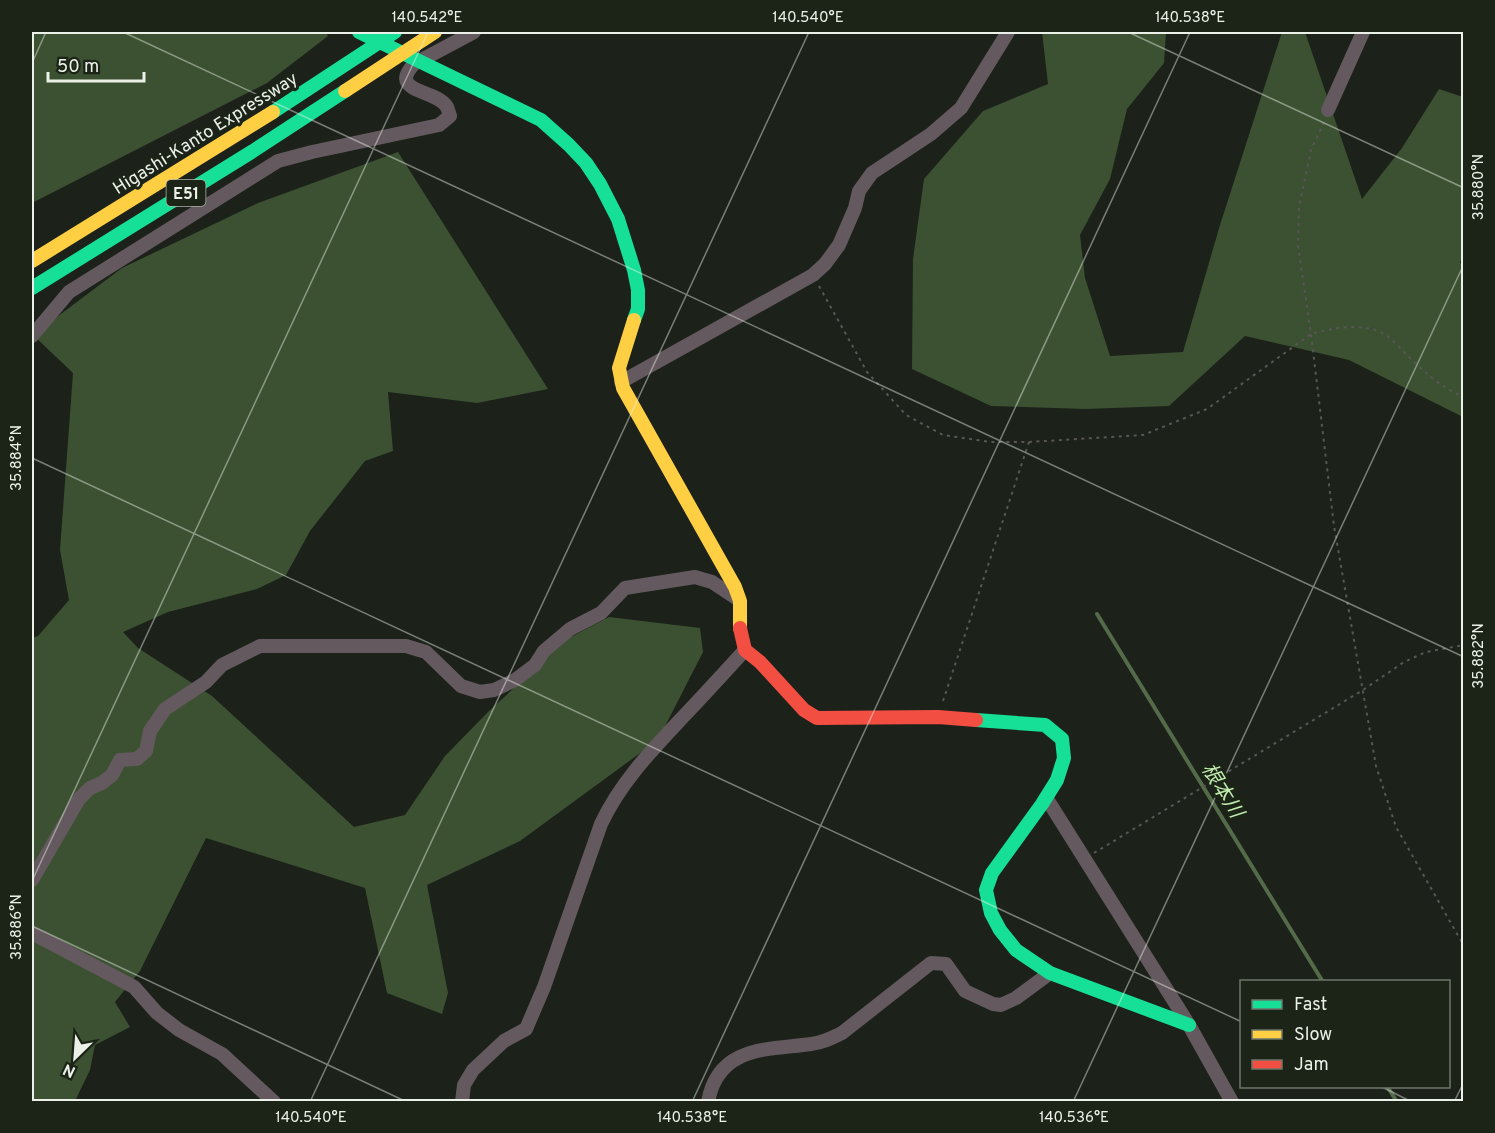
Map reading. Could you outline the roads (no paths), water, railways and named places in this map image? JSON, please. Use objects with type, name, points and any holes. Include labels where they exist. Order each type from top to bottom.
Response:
[{"type":"main road","points":[[359,32],[541,120],[586,163],[600,184],[618,219],[638,290],[638,309],[619,369],[621,382],[735,587],[740,601],[740,628],[745,650],[760,662],[804,710],[817,718],[938,717],[1045,725],[1055,730],[1066,750],[1063,765],[1047,799],[1007,848],[994,868],[986,889],[987,906],[1014,949],[1032,963],[1050,973],[1189,1025]]},
{"type":"main road","name":"Higashi-Kanto Expressway","points":[[32,261],[241,133],[395,32]]},
{"type":"main road","name":"E51","points":[[32,288],[339,96],[435,32]]},
{"type":"street","points":[[32,336],[69,292],[278,161],[439,124],[450,116],[446,105],[411,87],[407,83],[408,71],[414,64],[474,32]]},
{"type":"street","points":[[621,382],[813,275],[825,264],[839,245],[855,208],[859,191],[872,173],[931,134],[961,108],[1008,32]]},
{"type":"street","points":[[1328,110],[1363,32]]},
{"type":"street","points":[[32,880],[79,799],[90,788],[112,776],[120,760],[137,759],[146,751],[150,732],[165,709],[206,682],[222,665],[260,646],[406,646],[426,652],[461,686],[480,692],[494,690],[535,666],[544,651],[570,629],[601,613],[625,588],[695,577],[712,582],[740,601]]},
{"type":"street","points":[[462,1101],[464,1085],[473,1070],[504,1041],[526,1029],[544,987],[601,824],[611,803],[622,786],[664,737],[745,650]]},
{"type":"street","points":[[1047,799],[1189,1025],[1232,1101]]},
{"type":"street","points":[[32,933],[134,987],[157,1012],[179,1030],[222,1054],[274,1101]]},
{"type":"street","points":[[708,1101],[718,1074],[737,1058],[758,1049],[819,1042],[842,1033],[931,963],[946,964],[965,991],[993,1004],[1001,1005],[1016,998],[1050,973]]},
{"type":"waterway","name":"根本川","points":[[1097,614],[1322,980]]},
{"type":"waterway","name":"根本川","points":[[1388,1088],[1397,1102]]}]
